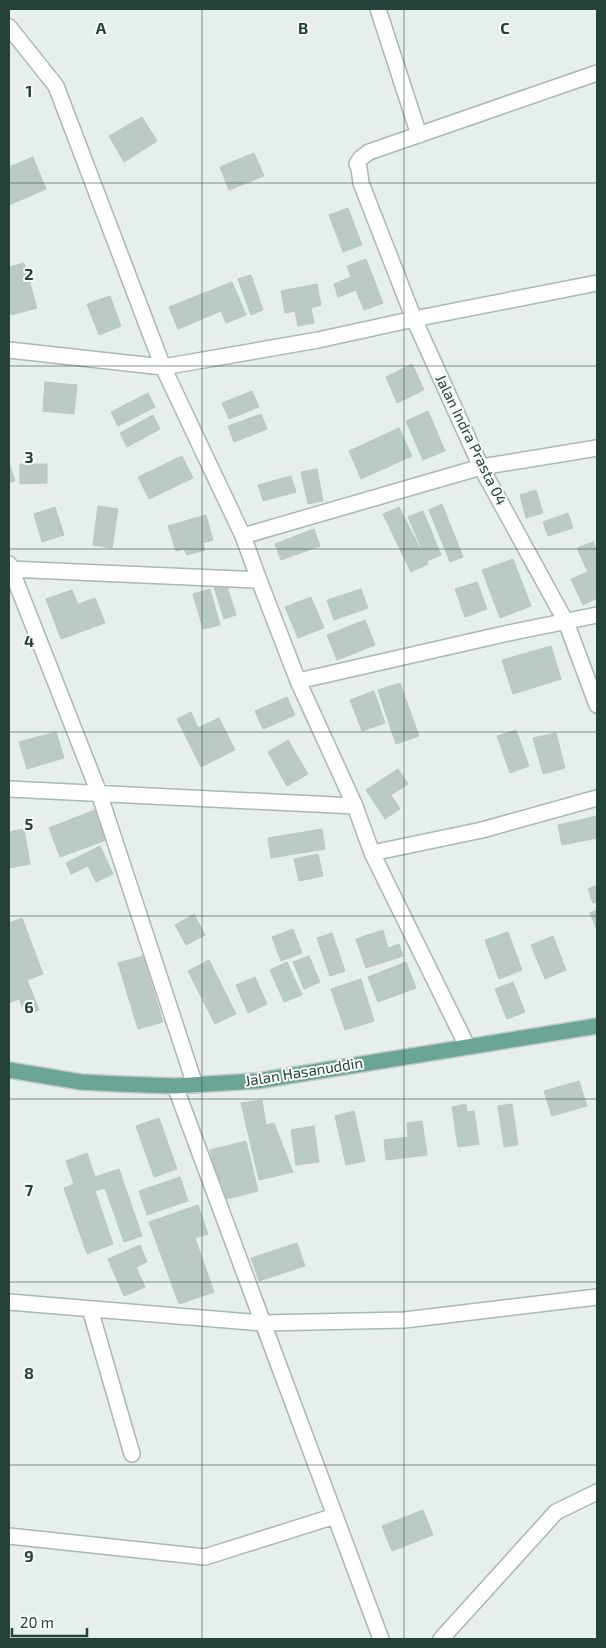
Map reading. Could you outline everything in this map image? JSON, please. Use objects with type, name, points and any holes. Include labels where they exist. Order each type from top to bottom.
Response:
[{"type":"main road","name":"Jalan Hasanuddin","points":[[9,1070],[81,1082],[175,1086],[257,1081],[597,1026]]},
{"type":"street","points":[[378,9],[419,135],[597,74]]},
{"type":"street","points":[[9,27],[56,86],[163,367],[243,536],[298,681],[355,806],[372,853],[467,1046]]},
{"type":"street","name":"Jalan Indra Prasta 04","points":[[419,135],[369,152],[360,158],[357,164],[361,183],[414,319],[481,467],[566,622],[597,705]]},
{"type":"street","points":[[9,350],[163,367],[318,340],[597,283]]},
{"type":"street","points":[[243,536],[481,467],[597,448]]},
{"type":"street","points":[[195,1085],[99,793],[10,567],[259,580]]},
{"type":"street","points":[[298,681],[597,615]]},
{"type":"street","points":[[9,789],[355,806]]},
{"type":"street","points":[[372,853],[482,830],[597,798]]},
{"type":"street","points":[[175,1086],[381,1639]]},
{"type":"street","points":[[9,1302],[263,1323],[404,1320],[597,1298]]},
{"type":"street","points":[[90,1309],[132,1454]]},
{"type":"street","points":[[441,1639],[556,1512],[597,1492]]},
{"type":"street","points":[[9,1536],[205,1557],[335,1516]]},
{"type":"building","points":[[142,117],[157,141],[124,162],[109,136]]},
{"type":"building","points":[[254,153],[264,176],[229,190],[220,167]]},
{"type":"building","points":[[33,157],[46,189],[9,205],[9,167]]},
{"type":"building","points":[[348,208],[362,245],[343,252],[329,215]]},
{"type":"building","points":[[366,259],[383,303],[364,310],[356,290],[338,297],[334,284],[351,277],[347,266]]},
{"type":"building","points":[[24,263],[37,308],[11,315],[9,305],[9,267]]},
{"type":"building","points":[[251,275],[263,310],[251,315],[238,279]]},
{"type":"building","points":[[232,282],[246,315],[226,323],[221,311],[178,329],[169,307]]},
{"type":"building","points":[[317,284],[321,305],[311,308],[314,323],[298,326],[295,311],[285,313],[281,291]]},
{"type":"building","points":[[110,296],[121,326],[99,335],[87,304]]},
{"type":"building","points":[[412,364],[424,390],[397,403],[386,377]]},
{"type":"building","points":[[45,382],[77,385],[74,414],[43,411]]},
{"type":"building","points":[[252,391],[259,407],[229,419],[222,403]]},
{"type":"building","points":[[148,393],[155,407],[118,426],[111,412]]},
{"type":"building","points":[[428,411],[445,451],[423,460],[406,421]]},
{"type":"building","points":[[261,414],[267,429],[234,442],[228,426]]},
{"type":"building","points":[[153,415],[160,429],[127,447],[120,433]]},
{"type":"building","points":[[399,428],[412,456],[361,479],[349,451]]},
{"type":"building","points":[[182,456],[193,478],[149,499],[138,477]]},
{"type":"building","points":[[9,463],[15,481],[9,483]]},
{"type":"building","points":[[20,464],[47,464],[47,483],[20,484]]},
{"type":"building","points":[[317,469],[323,501],[308,504],[301,472]]},
{"type":"building","points":[[291,476],[296,492],[263,501],[258,485]]},
{"type":"building","points":[[536,490],[543,513],[526,518],[520,495]]},
{"type":"building","points":[[442,504],[463,557],[450,562],[429,510]]},
{"type":"building","points":[[98,506],[118,509],[112,548],[93,545]]},
{"type":"building","points":[[55,507],[64,535],[42,542],[34,514]]},
{"type":"building","points":[[399,507],[428,564],[411,572],[383,514]]},
{"type":"building","points":[[423,511],[441,555],[427,561],[408,517]]},
{"type":"building","points":[[568,513],[573,528],[548,536],[543,522]]},
{"type":"building","points":[[206,515],[213,540],[203,543],[205,550],[187,555],[184,549],[176,551],[168,526]]},
{"type":"building","points":[[314,529],[320,546],[281,560],[275,544]]},
{"type":"building","points":[[593,542],[597,551],[597,598],[583,605],[571,579],[588,572],[577,548]]},
{"type":"building","points":[[513,559],[531,606],[500,618],[482,570]]},
{"type":"building","points":[[477,582],[487,609],[465,617],[455,589]]},
{"type":"building","points":[[226,583],[236,615],[224,619],[214,587]]},
{"type":"building","points":[[210,589],[220,625],[203,629],[193,594]]},
{"type":"building","points":[[361,589],[368,608],[334,620],[327,600]]},
{"type":"building","points":[[72,590],[78,604],[95,598],[105,623],[61,639],[46,599]]},
{"type":"building","points":[[311,597],[324,628],[298,638],[285,607]]},
{"type":"building","points":[[365,620],[375,645],[337,660],[327,635]]},
{"type":"building","points":[[551,646],[561,679],[513,694],[502,660]]},
{"type":"building","points":[[400,683],[419,736],[396,744],[378,690]]},
{"type":"building","points":[[374,691],[385,723],[362,731],[350,700]]},
{"type":"building","points":[[287,697],[295,715],[263,729],[255,711]]},
{"type":"building","points":[[191,712],[198,728],[219,718],[235,750],[201,767],[177,719]]},
{"type":"building","points":[[516,730],[529,766],[510,773],[497,736]]},
{"type":"building","points":[[56,732],[64,758],[27,769],[19,742]]},
{"type":"building","points":[[556,733],[565,768],[543,774],[533,738]]},
{"type":"building","points":[[288,740],[308,774],[287,786],[268,752]]},
{"type":"building","points":[[398,769],[408,784],[391,795],[400,809],[385,819],[366,790]]},
{"type":"building","points":[[97,809],[109,839],[60,857],[49,828]]},
{"type":"building","points":[[597,816],[597,838],[562,845],[558,825]]},
{"type":"building","points":[[24,829],[30,864],[9,868],[9,832]]},
{"type":"building","points":[[322,829],[325,849],[271,858],[268,838]]},
{"type":"building","points":[[100,846],[113,874],[96,882],[88,866],[71,874],[66,863]]},
{"type":"building","points":[[318,854],[323,876],[299,881],[294,859]]},
{"type":"building","points":[[597,885],[597,902],[593,903],[588,889]]},
{"type":"building","points":[[597,910],[597,930],[590,913]]},
{"type":"building","points":[[194,914],[205,935],[186,945],[175,925]]},
{"type":"building","points":[[22,918],[43,974],[27,980],[39,1010],[26,1015],[19,999],[9,1003],[9,923]]},
{"type":"building","points":[[293,929],[302,953],[281,961],[272,937]]},
{"type":"building","points":[[383,930],[388,948],[399,944],[403,956],[366,968],[356,939]]},
{"type":"building","points":[[508,932],[522,970],[499,979],[485,940]]},
{"type":"building","points":[[332,933],[345,971],[330,976],[317,938]]},
{"type":"building","points":[[553,936],[566,970],[545,979],[531,945]]},
{"type":"building","points":[[143,956],[163,1022],[138,1029],[118,963]]},
{"type":"building","points":[[309,956],[320,982],[304,989],[293,962]]},
{"type":"building","points":[[209,960],[236,1014],[215,1024],[188,971]]},
{"type":"building","points":[[287,962],[302,995],[284,1002],[270,970]]},
{"type":"building","points":[[406,962],[416,988],[378,1002],[368,977]]},
{"type":"building","points":[[255,977],[267,1004],[248,1013],[236,985]]},
{"type":"building","points":[[361,979],[374,1021],[345,1030],[331,989]]},
{"type":"building","points":[[513,982],[525,1012],[507,1019],[495,989]]},
{"type":"building","points":[[579,1081],[587,1106],[552,1116],[544,1091]]},
{"type":"building","points":[[262,1100],[266,1125],[274,1123],[293,1172],[259,1180],[241,1103]]},
{"type":"building","points":[[466,1104],[467,1112],[474,1111],[479,1144],[458,1147],[452,1107]]},
{"type":"building","points":[[512,1104],[518,1145],[504,1147],[498,1106]]},
{"type":"building","points":[[354,1111],[365,1161],[346,1165],[335,1116]]},
{"type":"building","points":[[159,1118],[177,1169],[154,1177],[136,1126]]},
{"type":"building","points":[[422,1121],[427,1155],[386,1160],[384,1140],[408,1137],[407,1123]]},
{"type":"building","points":[[314,1126],[319,1162],[296,1165],[291,1130]]},
{"type":"building","points":[[246,1141],[258,1191],[223,1200],[210,1150]]},
{"type":"building","points":[[87,1153],[95,1177],[119,1169],[142,1236],[124,1242],[105,1188],[95,1191],[113,1244],[87,1254],[64,1188],[74,1184],[66,1161]]},
{"type":"building","points":[[180,1177],[188,1201],[147,1215],[139,1191]]},
{"type":"building","points":[[198,1205],[208,1234],[195,1238],[214,1292],[179,1304],[149,1222]]},
{"type":"building","points":[[297,1243],[305,1266],[259,1281],[251,1258]]},
{"type":"building","points":[[140,1245],[147,1262],[136,1267],[145,1287],[124,1296],[108,1259]]},
{"type":"building","points":[[423,1510],[433,1535],[392,1551],[382,1526]]}]
